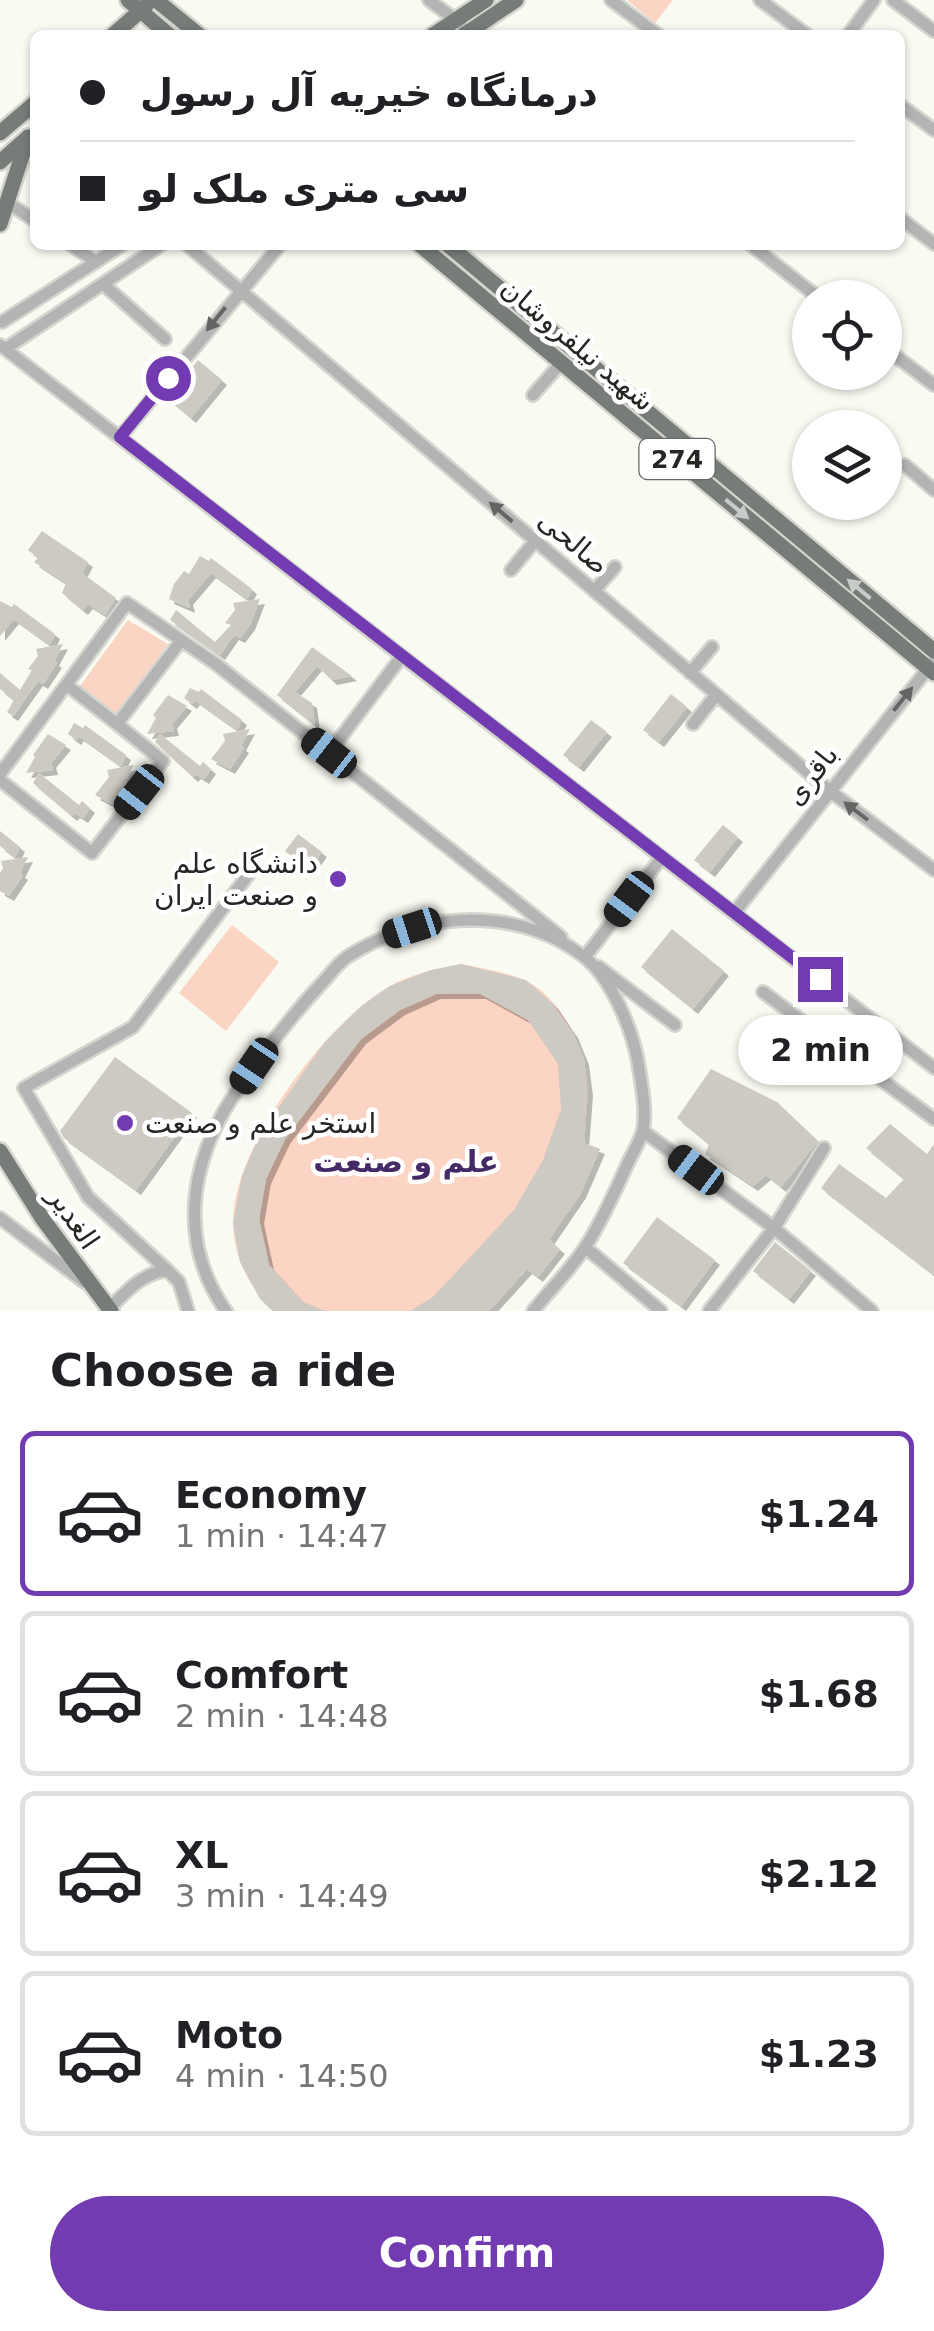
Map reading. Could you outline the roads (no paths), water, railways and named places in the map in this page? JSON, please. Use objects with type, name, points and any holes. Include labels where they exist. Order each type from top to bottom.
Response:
[{"type":"main road","points":[[466,30],[486,0]]},
{"type":"main road","points":[[466,30],[516,0]]},
{"type":"main road","points":[[144,3],[173,14],[193,30]]},
{"type":"main road","points":[[144,3],[157,30]]},
{"type":"main road","points":[[118,30],[144,3]]},
{"type":"main road","points":[[160,30],[173,14]]},
{"type":"main road","points":[[0,134],[30,107]]},
{"type":"main road","points":[[0,162],[30,136]]},
{"type":"main road","points":[[0,224],[30,139]]},
{"type":"main road","name":"شهید نیلفروشان","points":[[426,250],[932,668]]},
{"type":"main road","name":"شهید نیلفروشان","points":[[454,250],[934,651]]},
{"type":"main road","name":"الغدیر","points":[[0,1151],[107,1309]]},
{"type":"street","points":[[430,0],[466,30]]},
{"type":"street","points":[[612,0],[651,30]]},
{"type":"street","points":[[760,0],[800,30]]},
{"type":"street","points":[[852,30],[874,0]]},
{"type":"street","points":[[892,0],[934,31]]},
{"type":"street","points":[[905,109],[934,130]]},
{"type":"street","points":[[4,204],[30,217]]},
{"type":"street","points":[[905,222],[934,244]]},
{"type":"street","points":[[78,250],[96,262]]},
{"type":"street","points":[[2,322],[114,250]]},
{"type":"street","points":[[154,250],[3,347],[934,1068]]},
{"type":"street","name":"صالحی","points":[[193,250],[830,791],[934,870]]},
{"type":"street","points":[[120,437],[276,250]]},
{"type":"street","points":[[757,250],[796,280]]},
{"type":"street","points":[[103,284],[165,339]]},
{"type":"street","points":[[902,361],[934,386]]},
{"type":"street","points":[[532,395],[561,362]]},
{"type":"street","points":[[905,465],[934,490]]},
{"type":"street","points":[[512,570],[535,541]]},
{"type":"street","points":[[594,591],[615,567]]},
{"type":"street","points":[[68,685],[163,762],[92,853],[0,777],[128,603],[216,664],[675,1025]]},
{"type":"street","points":[[117,724],[180,642]]},
{"type":"street","points":[[690,673],[712,647]]},
{"type":"street","points":[[329,753],[402,656]]},
{"type":"street","name":"باقری","points":[[734,913],[932,668]]},
{"type":"street","points":[[693,724],[716,695]]},
{"type":"street","points":[[586,957],[662,857]]},
{"type":"street","points":[[196,1311],[180,1282],[88,1197],[24,1088],[133,1026],[251,871]]},
{"type":"street","points":[[226,1311],[208,1286],[194,1218],[200,1163],[220,1117],[296,1012],[345,959],[390,935],[435,921],[478,920],[537,931],[586,957],[620,1005],[633,1036],[640,1076],[643,1130],[585,1248],[533,1311]]},
{"type":"street","points":[[763,992],[934,1119]]},
{"type":"street","points":[[643,1130],[774,1228],[872,1311]]},
{"type":"street","points":[[709,1311],[774,1228],[824,1148]]},
{"type":"street","points":[[0,1218],[92,1288]]},
{"type":"street","points":[[585,1248],[661,1311]]},
{"type":"street","points":[[107,1309],[151,1272],[167,1270]]},
{"type":"street","points":[[180,1282],[188,1311]]},
{"type":"place","name":"دانشگاه علم و صنعت ایران","points":[[338,879]]},
{"type":"place","name":"استخر علم و صنعت","points":[[125,1123]]},
{"type":"district","name":"علم و صنعت","points":[[406,1162]]}]
